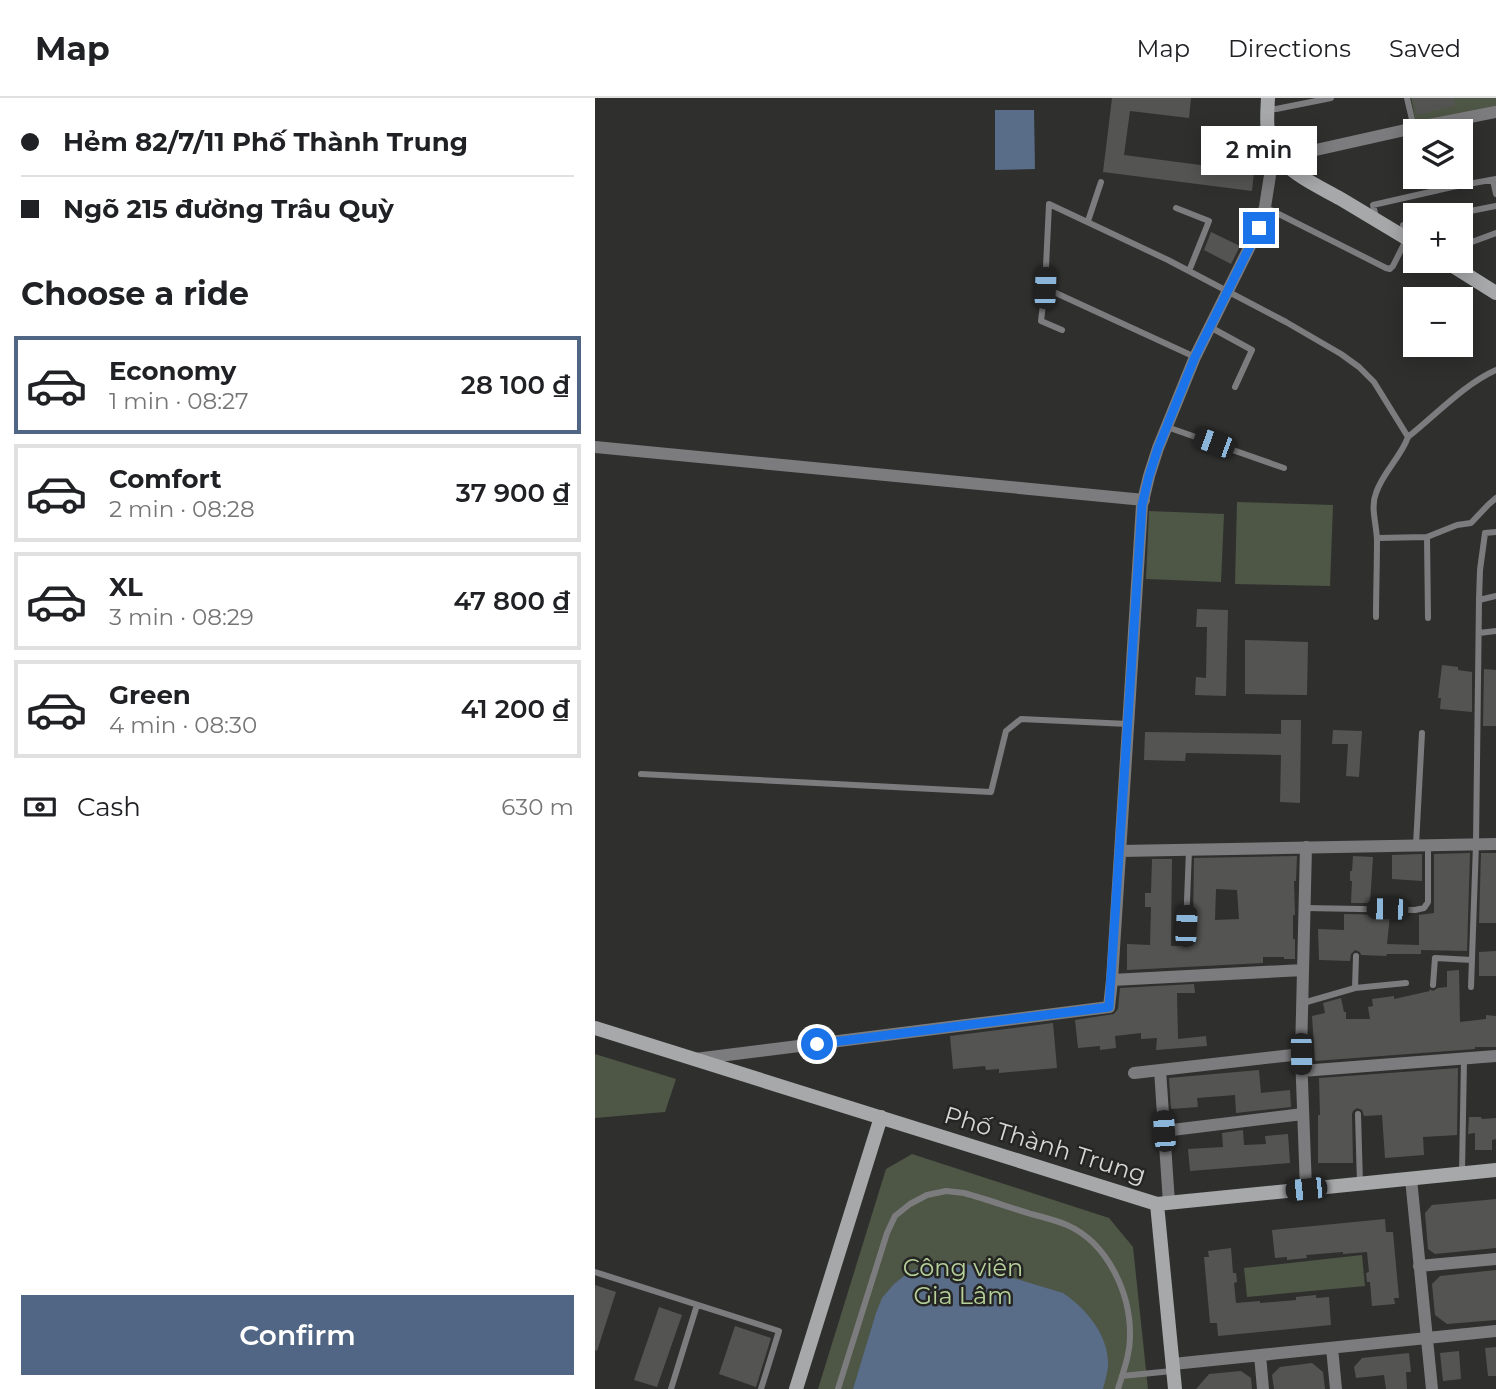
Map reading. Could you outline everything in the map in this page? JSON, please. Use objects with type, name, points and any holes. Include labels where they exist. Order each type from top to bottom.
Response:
[{"type":"main road","points":[[1268,104],[1268,133],[1277,154],[1305,178],[1403,236]]},
{"type":"main road","points":[[1465,273],[1494,291]]},
{"type":"main road","name":"Phố Thành Trung","points":[[595,1028],[1163,1203],[1496,1170]]},
{"type":"main road","points":[[796,1389],[881,1117]]},
{"type":"main road","points":[[1163,1203],[1175,1389]]},
{"type":"street","points":[[1460,119],[1496,112]]},
{"type":"street","points":[[694,1059],[1109,1007],[1144,500],[1149,476],[1195,357],[1259,228],[1277,154],[1403,130]]},
{"type":"street","points":[[595,447],[1144,500]]},
{"type":"street","points":[[1120,851],[1496,844]]},
{"type":"street","points":[[1306,847],[1301,1054],[1306,1189]]},
{"type":"street","points":[[1112,979],[1303,971]]},
{"type":"street","points":[[1134,1073],[1301,1054]]},
{"type":"street","points":[[1302,1071],[1496,1056]]},
{"type":"street","points":[[1160,1070],[1164,1131],[1163,1203]]},
{"type":"street","points":[[1164,1131],[1303,1114]]},
{"type":"street","points":[[1411,1179],[1432,1389]]},
{"type":"street","points":[[1419,1266],[1496,1259]]},
{"type":"street","points":[[1173,1367],[1260,1355],[1496,1331]]},
{"type":"street","points":[[1332,1348],[1336,1389]]},
{"type":"street","points":[[1260,1355],[1263,1389]]},
{"type":"lane","points":[[1268,104],[1276,109],[1331,98]]},
{"type":"lane","points":[[1406,98],[1412,119]]},
{"type":"lane","points":[[1377,221],[1373,205],[1452,187],[1495,179],[1496,194]]},
{"type":"lane","points":[[1088,221],[1101,182]]},
{"type":"lane","points":[[1062,330],[1041,321],[1049,204],[1189,271],[1286,322],[1359,367],[1374,382],[1408,437]]},
{"type":"lane","points":[[1473,210],[1496,206]]},
{"type":"lane","points":[[1265,207],[1386,268],[1390,269],[1403,252]]},
{"type":"lane","points":[[1176,208],[1209,222],[1189,271]]},
{"type":"lane","points":[[1473,242],[1496,233]]},
{"type":"lane","points":[[1045,288],[1195,357]]},
{"type":"lane","points":[[1210,327],[1252,350],[1235,387]]},
{"type":"lane","points":[[1376,617],[1377,538],[1373,511],[1375,495],[1404,449],[1408,437],[1486,374],[1496,370]]},
{"type":"lane","points":[[1167,427],[1284,468]]},
{"type":"lane","points":[[1477,525],[1488,505],[1496,498]]},
{"type":"lane","points":[[1377,538],[1427,537],[1457,525],[1477,525],[1485,533],[1496,533]]},
{"type":"lane","points":[[1471,987],[1479,600],[1485,533]]},
{"type":"lane","points":[[1427,537],[1428,618]]},
{"type":"lane","points":[[1479,600],[1496,597]]},
{"type":"lane","points":[[1479,634],[1496,631]]},
{"type":"lane","points":[[641,774],[991,792],[1006,731],[1021,719],[1128,724]]},
{"type":"lane","points":[[1304,908],[1415,910],[1426,906],[1428,893],[1422,845],[1422,733]]},
{"type":"lane","points":[[1186,926],[1189,850]]},
{"type":"lane","points":[[1355,988],[1356,956]]},
{"type":"lane","points":[[1433,985],[1435,958],[1472,960]]},
{"type":"lane","points":[[1303,1003],[1355,988],[1406,983]]},
{"type":"lane","points":[[1462,1174],[1464,1059]]},
{"type":"lane","points":[[1358,1114],[1360,1184]]},
{"type":"lane","points":[[838,1389],[887,1233],[895,1216],[927,1195],[946,1191],[972,1195],[1068,1226],[1089,1239],[1104,1256],[1117,1275],[1129,1317],[1131,1339],[1118,1389]]},
{"type":"lane","points":[[595,1272],[779,1332],[761,1389]]},
{"type":"lane","points":[[671,1389],[697,1305]]},
{"type":"lane","points":[[1122,1376],[1173,1367]]},
{"type":"green space","points":[[1411,98],[1496,98],[1496,110],[1456,119],[1415,119]]},
{"type":"green space","points":[[1237,502],[1333,505],[1330,586],[1235,584]]},
{"type":"green space","points":[[1149,511],[1224,514],[1221,582],[1146,579]]},
{"type":"green space","points":[[595,1054],[676,1079],[665,1112],[595,1118]]},
{"type":"green space","name":"Công viên Gia Lâm","points":[[912,1154],[1109,1218],[1133,1247],[1148,1389],[818,1389],[886,1169]]},
{"type":"green space","points":[[1362,1255],[1365,1286],[1247,1297],[1244,1268]]},
{"type":"water","points":[[995,110],[1034,110],[1035,169],[995,170]]},
{"type":"water","points":[[944,1262],[960,1262],[1063,1293],[1072,1300],[1095,1325],[1105,1345],[1108,1367],[1103,1389],[853,1389],[882,1298],[909,1272]]},
{"type":"building","points":[[1112,98],[1191,98],[1189,118],[1130,111],[1124,155],[1254,172],[1252,191],[1103,172]]},
{"type":"building","points":[[1413,98],[1454,98],[1455,106],[1417,115]]},
{"type":"building","points":[[1211,232],[1240,246],[1231,264],[1204,250]]},
{"type":"building","points":[[1197,609],[1228,610],[1226,696],[1195,695],[1196,677],[1206,678],[1207,627],[1196,627]]},
{"type":"building","points":[[1245,640],[1308,642],[1307,695],[1245,694]]},
{"type":"building","points":[[1442,665],[1472,672],[1472,712],[1440,709],[1441,698],[1438,698]]},
{"type":"building","points":[[1484,669],[1496,670],[1496,726],[1483,726]]},
{"type":"building","points":[[1281,720],[1301,720],[1300,803],[1280,802],[1281,755],[1186,753],[1185,761],[1144,760],[1145,732],[1281,734]]},
{"type":"building","points":[[1333,730],[1362,731],[1359,777],[1346,776],[1348,744],[1332,744]]},
{"type":"building","points":[[1470,853],[1467,951],[1421,950],[1421,954],[1386,956],[1361,955],[1355,950],[1350,961],[1319,960],[1318,929],[1344,930],[1344,914],[1390,915],[1387,944],[1419,945],[1419,915],[1434,913],[1434,854]]},
{"type":"building","points":[[1481,853],[1496,853],[1496,923],[1479,923]]},
{"type":"building","points":[[1422,854],[1422,881],[1392,879],[1392,855]]},
{"type":"building","points":[[1297,856],[1293,915],[1295,959],[1263,957],[1263,963],[1127,970],[1127,944],[1150,945],[1151,907],[1145,907],[1145,893],[1151,893],[1152,859],[1172,859],[1171,946],[1188,946],[1188,931],[1193,926],[1194,858]],"holes":[[[1216,889],[1237,890],[1239,919],[1215,920]]]},
{"type":"building","points":[[1353,856],[1373,857],[1370,903],[1351,903],[1350,871]]},
{"type":"building","points":[[1496,951],[1496,976],[1479,976],[1479,952]]},
{"type":"building","points":[[1459,970],[1460,1022],[1486,1019],[1486,1015],[1496,1016],[1496,1047],[1315,1061],[1312,1016],[1325,1013],[1323,1003],[1341,998],[1346,1019],[1370,1019],[1368,1007],[1373,1006],[1372,999],[1394,996],[1394,999],[1447,987],[1447,971]]},
{"type":"building","points":[[1194,984],[1195,993],[1177,993],[1178,1039],[1206,1036],[1207,1046],[1156,1050],[1157,1038],[1141,1039],[1141,1033],[1115,1036],[1116,1048],[1078,1048],[1075,1020],[1114,1014],[1118,1009],[1120,988]]},
{"type":"building","points":[[1053,1023],[1057,1068],[999,1073],[999,1069],[986,1070],[985,1066],[953,1069],[950,1036]]},
{"type":"building","points":[[1458,1068],[1457,1135],[1423,1137],[1424,1155],[1385,1158],[1382,1115],[1364,1116],[1362,1110],[1357,1108],[1352,1114],[1353,1163],[1318,1163],[1319,1078]]},
{"type":"building","points":[[1259,1070],[1261,1093],[1290,1090],[1291,1107],[1236,1113],[1235,1095],[1197,1098],[1198,1107],[1171,1109],[1169,1078]]},
{"type":"building","points":[[1469,1117],[1496,1118],[1496,1139],[1492,1140],[1492,1150],[1475,1150],[1475,1133],[1468,1134]]},
{"type":"building","points":[[1243,1130],[1244,1145],[1266,1144],[1265,1136],[1288,1134],[1290,1163],[1190,1171],[1188,1149],[1223,1147],[1222,1133]]},
{"type":"building","points":[[1496,1199],[1496,1248],[1435,1254],[1428,1249],[1425,1213],[1432,1205]]},
{"type":"building","points":[[1385,1219],[1386,1232],[1393,1232],[1399,1298],[1394,1298],[1395,1304],[1372,1306],[1370,1282],[1367,1282],[1366,1273],[1369,1272],[1367,1252],[1306,1255],[1307,1258],[1287,1260],[1287,1257],[1275,1258],[1272,1230]]},
{"type":"building","points":[[1231,1248],[1233,1273],[1236,1273],[1237,1282],[1234,1283],[1236,1303],[1296,1300],[1296,1297],[1316,1295],[1316,1298],[1329,1297],[1331,1325],[1218,1336],[1217,1323],[1210,1323],[1204,1257],[1209,1257],[1208,1251]]},
{"type":"building","points":[[1496,1270],[1496,1320],[1447,1324],[1435,1315],[1432,1284],[1440,1276]]},
{"type":"building","points":[[595,1285],[616,1292],[597,1351],[595,1350]]},
{"type":"building","points":[[659,1307],[682,1315],[657,1387],[634,1380]]},
{"type":"building","points":[[735,1326],[771,1338],[756,1387],[719,1374]]},
{"type":"building","points":[[1496,1347],[1496,1376],[1488,1376],[1485,1348]]},
{"type":"building","points":[[1459,1351],[1461,1379],[1443,1381],[1440,1353]]},
{"type":"building","points":[[1409,1353],[1411,1372],[1406,1372],[1407,1389],[1386,1389],[1384,1375],[1356,1378],[1354,1367],[1362,1358]]},
{"type":"building","points":[[1312,1363],[1323,1372],[1325,1389],[1274,1389],[1272,1375],[1280,1367]]},
{"type":"building","points":[[1241,1371],[1251,1378],[1252,1389],[1196,1389],[1209,1374]]},
{"type":"route","points":[[817,1044],[1109,1007],[1142,505],[1158,448],[1195,357],[1259,228]]}]
